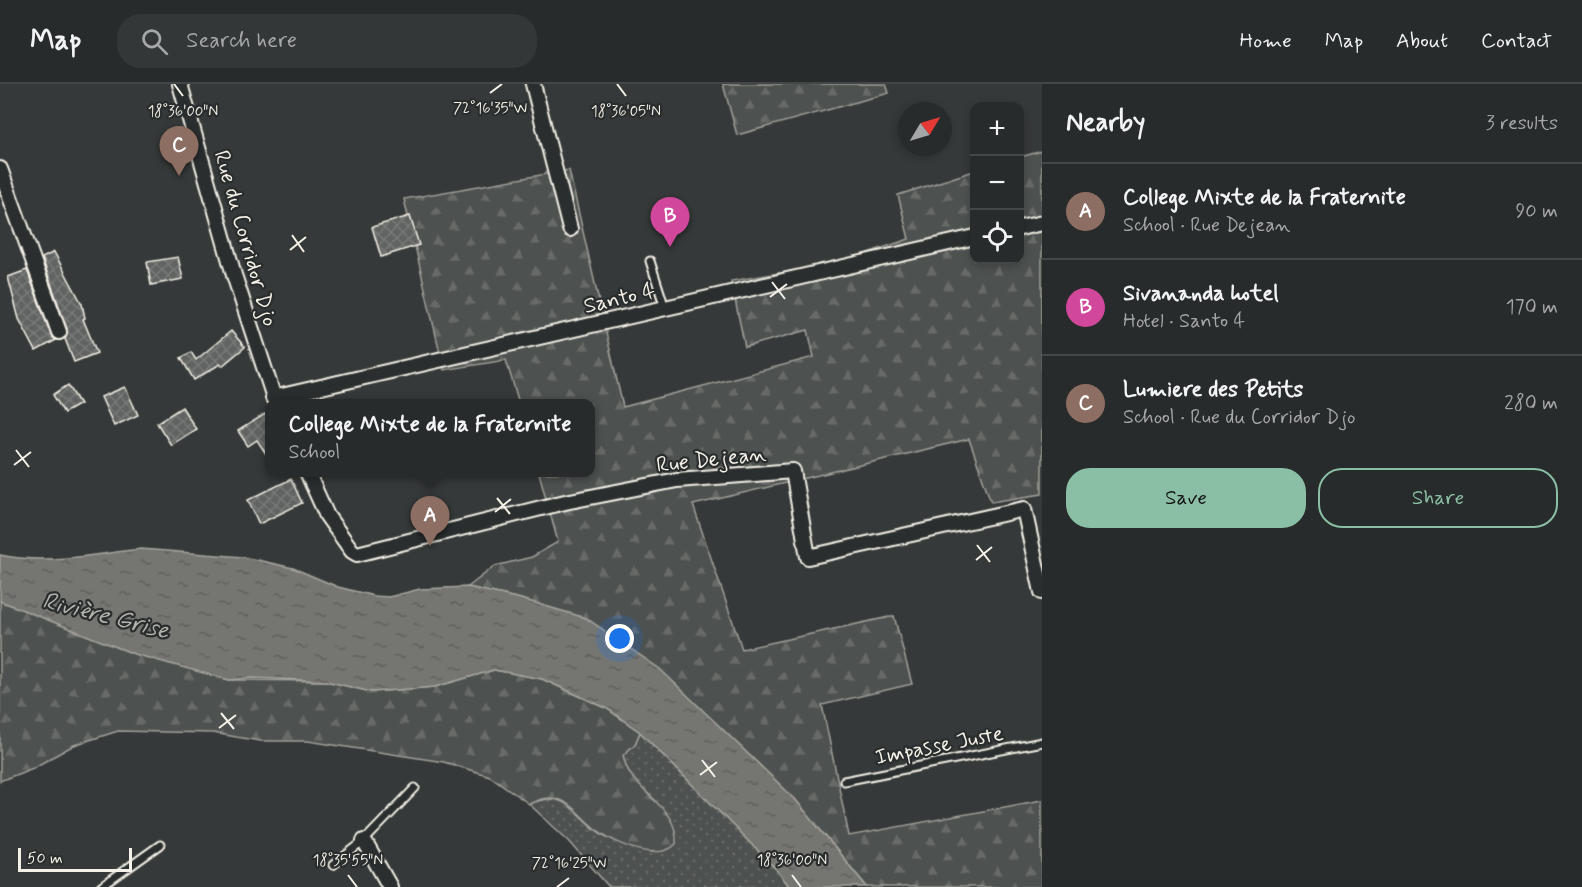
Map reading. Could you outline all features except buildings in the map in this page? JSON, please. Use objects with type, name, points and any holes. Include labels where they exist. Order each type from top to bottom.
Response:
[{"type":"street","name":"Rue du Corridor Djo","points":[[180,84],[234,275],[273,399]]},
{"type":"street","points":[[533,84],[570,229]]},
{"type":"street","points":[[0,169],[59,332]]},
{"type":"street","points":[[1024,227],[1042,223]]},
{"type":"street","name":"Santo 4","points":[[282,399],[970,238]]},
{"type":"street","name":"Rue Dejean","points":[[309,477],[327,516],[352,551],[357,554],[565,501],[677,480],[793,471],[808,557],[1024,509],[1042,592]]},
{"type":"street","points":[[364,841],[390,887]]},
{"type":"lane","points":[[650,261],[665,308]]},
{"type":"lane","name":"Impasse Juste","points":[[844,782],[1042,742]]},
{"type":"lane","points":[[333,865],[364,841],[415,788]]},
{"type":"lane","points":[[101,887],[160,844]]},
{"type":"green space","points":[[723,84],[886,84],[889,93],[737,135]]},
{"type":"green space","points":[[1042,151],[1042,494],[991,502],[969,439],[693,505],[742,649],[894,616],[912,684],[822,705],[849,836],[1042,800],[1042,887],[867,887],[795,799],[521,599],[468,587],[495,566],[532,557],[558,542],[540,477],[595,477],[595,399],[518,399],[506,360],[444,370],[404,199],[569,170],[623,407],[814,357],[808,330],[745,347],[731,281],[838,263],[909,239],[898,195],[970,172],[970,264],[1024,264],[1024,156]]},
{"type":"green space","points":[[0,601],[229,680],[326,681],[371,692],[435,687],[494,670],[542,679],[606,708],[640,732],[635,744],[623,755],[627,768],[634,780],[670,818],[675,830],[676,844],[659,852],[638,850],[600,832],[562,801],[545,798],[529,804],[490,776],[444,762],[308,741],[260,741],[213,733],[118,731],[74,745],[33,768],[0,781]]},
{"type":"green space","points":[[640,732],[775,868],[790,887],[609,887],[569,841],[529,804],[542,800],[561,801],[606,837],[653,852],[655,800],[631,775],[623,755],[635,744]]},
{"type":"water","name":"Rivière Grise","points":[[141,549],[243,557],[293,568],[338,587],[374,596],[389,597],[420,589],[468,587],[521,599],[586,618],[660,669],[795,799],[867,887],[790,887],[775,868],[640,732],[606,708],[542,679],[494,670],[435,687],[371,692],[326,681],[252,678],[229,680],[134,654],[0,601],[0,555],[52,559]]},
{"type":"place","name":"Lumiere des Petits","points":[[179,176]]},
{"type":"place","name":"Sivananda hotel","points":[[670,247]]},
{"type":"place","name":"College Mixte de la Fraternite","points":[[430,546]]}]
